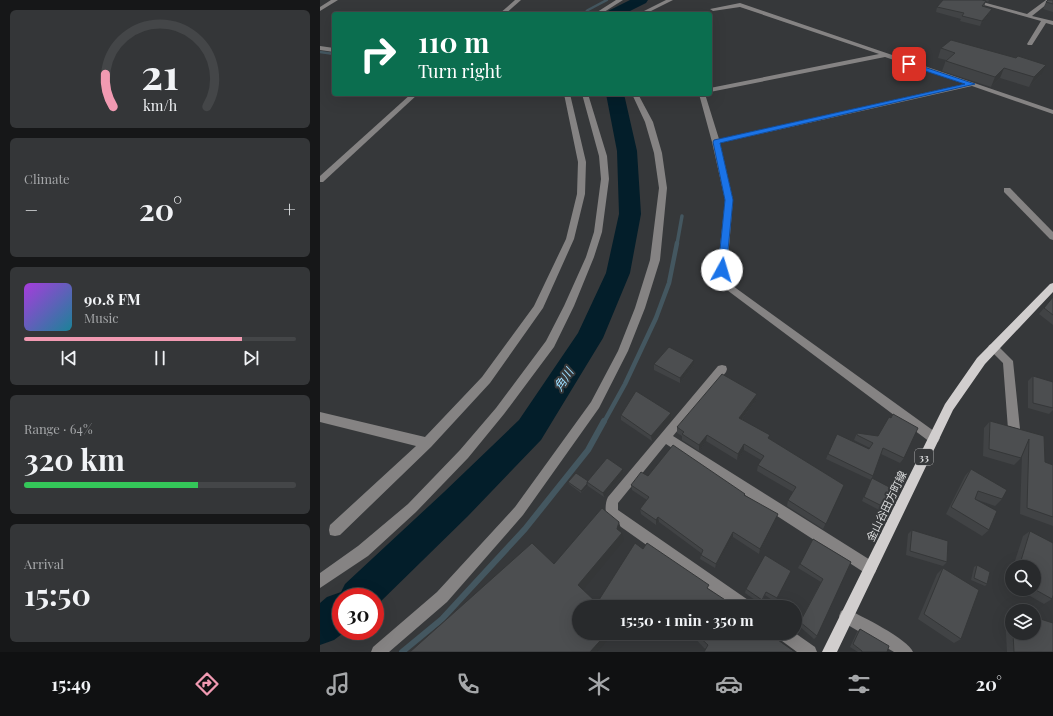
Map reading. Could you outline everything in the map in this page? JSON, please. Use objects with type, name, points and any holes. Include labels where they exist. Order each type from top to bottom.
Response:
[{"type":"main road","name":"金山谷田方町線","points":[[830,652],[846,616],[949,407],[981,361],[1051,291]]},
{"type":"street","points":[[322,7],[335,0]]},
{"type":"street","points":[[504,12],[518,0]]},
{"type":"street","points":[[600,12],[620,0]]},
{"type":"street","points":[[645,12],[670,0]]},
{"type":"street","points":[[969,0],[1053,24]]},
{"type":"street","points":[[1028,16],[1049,0]]},
{"type":"street","points":[[713,9],[740,5],[1053,112]]},
{"type":"street","points":[[1030,44],[1044,21]]},
{"type":"street","points":[[320,48],[332,50]]},
{"type":"street","points":[[712,90],[885,55]]},
{"type":"street","points":[[716,142],[972,84]]},
{"type":"street","points":[[320,180],[413,96]]},
{"type":"street","points":[[335,530],[427,443],[486,380],[538,308],[570,239],[582,194],[582,162],[567,96]]},
{"type":"street","points":[[320,581],[363,551],[412,508],[464,454],[500,410],[550,344],[569,306],[590,257],[599,225],[605,179],[602,156],[586,96]]},
{"type":"street","points":[[378,652],[442,597],[519,511],[595,405],[623,351],[640,308],[655,260],[663,188],[658,153],[649,122],[636,96]]},
{"type":"street","points":[[703,96],[716,142],[729,200],[721,284],[730,288],[934,438]]},
{"type":"street","points":[[1007,190],[1053,237]]},
{"type":"street","points":[[993,348],[1008,361],[1014,429]]},
{"type":"street","points":[[722,369],[612,501],[612,513],[736,600]]},
{"type":"street","points":[[320,417],[427,443]]},
{"type":"street","points":[[665,438],[870,568]]},
{"type":"street","points":[[846,616],[894,643],[906,652]]},
{"type":"street","points":[[793,640],[810,652]]},
{"type":"building","points":[[943,0],[982,0],[986,1],[982,6],[992,9],[982,21],[962,16],[964,13],[937,7]]},
{"type":"building","points":[[1048,0],[1053,0],[1053,4],[1046,2]]},
{"type":"building","points":[[951,40],[1016,58],[1018,56],[1046,65],[1034,77],[1004,68],[995,77],[946,61],[955,53],[941,48]]},
{"type":"building","points":[[1053,297],[1053,315],[1044,308]]},
{"type":"building","points":[[669,347],[694,360],[680,378],[654,364]]},
{"type":"building","points":[[722,374],[757,394],[739,418],[770,435],[768,438],[844,485],[826,524],[788,500],[796,487],[758,465],[764,456],[744,444],[738,454],[707,435],[699,445],[682,434],[684,432],[677,427]]},
{"type":"building","points":[[1033,376],[1053,382],[1053,408],[1033,403]]},
{"type":"building","points":[[636,391],[671,413],[651,436],[621,415]]},
{"type":"building","points":[[893,414],[918,428],[904,458],[883,448],[873,476],[828,454],[837,434],[869,449],[873,443],[857,435],[857,433],[878,436],[889,417],[891,418]]},
{"type":"building","points":[[990,421],[1044,436],[1045,462],[1053,465],[1053,517],[1027,508],[1029,439],[1021,458],[989,449]]},
{"type":"building","points":[[673,445],[745,494],[744,495],[778,514],[760,549],[733,532],[716,564],[701,555],[703,550],[658,517],[656,520],[640,509],[649,497],[631,485],[641,472],[648,476]]},
{"type":"building","points":[[607,458],[623,469],[603,493],[587,482]]},
{"type":"building","points":[[971,469],[1007,490],[1002,499],[978,491],[975,499],[997,511],[989,530],[951,507]]},
{"type":"building","points":[[576,473],[588,481],[581,491],[568,482]]},
{"type":"building","points":[[872,478],[891,488],[884,507],[864,497]]},
{"type":"building","points":[[602,508],[619,522],[617,529],[622,533],[578,585],[594,600],[572,600],[572,640],[601,640],[590,652],[410,652],[532,543],[554,564]]},
{"type":"building","points":[[912,530],[948,541],[947,562],[910,551]]},
{"type":"building","points":[[1030,531],[1053,543],[1052,599],[1041,593],[1041,560],[1021,560]]},
{"type":"building","points":[[813,539],[851,562],[817,636],[802,624],[802,618],[823,579],[800,564]]},
{"type":"building","points":[[635,543],[643,549],[647,543],[709,585],[707,588],[725,600],[599,600]]},
{"type":"building","points":[[765,555],[791,571],[777,598],[766,592],[762,600],[746,589]]},
{"type":"building","points":[[977,565],[990,572],[987,584],[974,578]]},
{"type":"building","points":[[943,568],[979,590],[961,639],[924,614]]},
{"type":"building","points":[[1041,619],[1053,623],[1053,652],[1014,652],[1013,640],[1041,640]]},
{"type":"building","points":[[860,629],[889,646],[887,652],[862,652],[853,644]]},
{"type":"building","points":[[703,640],[778,640],[795,652],[704,652],[708,645]]},
{"type":"waterway","points":[[586,12],[607,0]]},
{"type":"waterway","name":"角川","points":[[617,12],[641,0]]},
{"type":"waterway","points":[[320,52],[332,54]]},
{"type":"waterway","name":"角川","points":[[367,588],[456,504],[530,430],[589,338],[618,273],[630,214],[627,151],[615,96]]},
{"type":"waterway","points":[[677,244],[682,216]]},
{"type":"waterway","points":[[604,422],[625,384],[656,318],[669,283],[677,243]]},
{"type":"waterway","points":[[402,652],[442,619],[525,529],[588,450],[604,421]]},
{"type":"waterway","name":"角川","points":[[320,626],[332,617]]},
{"type":"route","points":[[722,270],[729,200],[716,142],[972,84],[909,64]]}]
